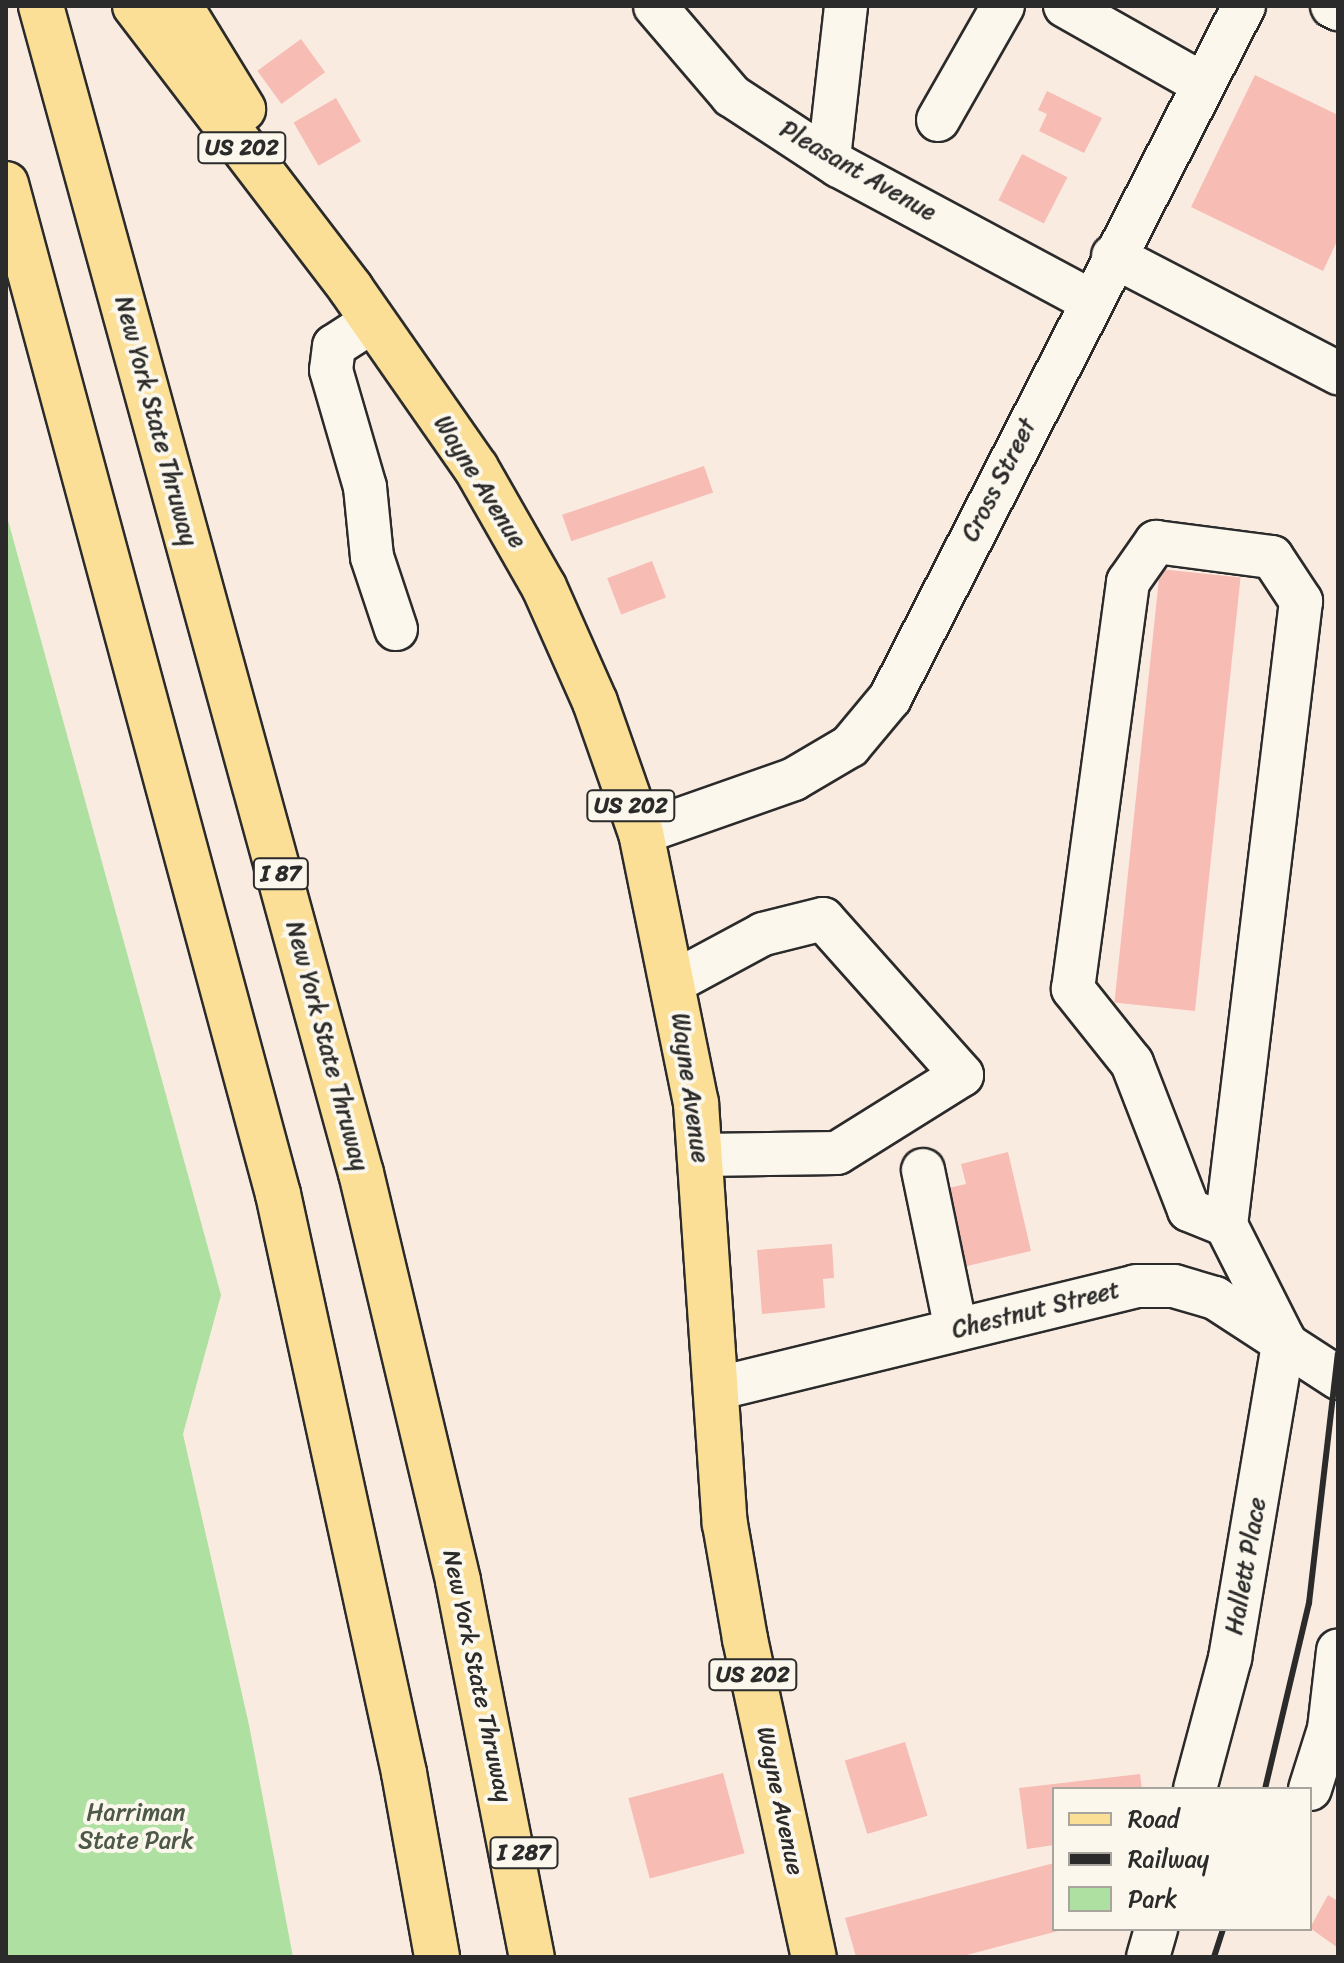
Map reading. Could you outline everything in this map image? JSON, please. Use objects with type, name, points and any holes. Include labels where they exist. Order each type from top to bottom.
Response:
[{"type":"main road","name":"New York State Thruway","points":[[41,6],[361,1173],[422,1419],[494,1749],[532,1957]]},
{"type":"main road","name":"Wayne Avenue","points":[[135,6],[362,305],[476,468],[544,587],[595,702],[641,833],[674,982],[701,1155],[725,1524],[745,1639],[814,1957]]},
{"type":"main road","name":"Wayne Avenue","points":[[180,6],[362,305]]},
{"type":"main road","points":[[6,184],[278,1194],[404,1773],[437,1957]]},
{"type":"main road","name":"I 287","points":[[494,1749],[552,1957]]},
{"type":"street","name":"Pleasant Avenue","points":[[655,6],[732,96],[829,158],[1089,300]]},
{"type":"street","points":[[829,158],[846,6]]},
{"type":"street","points":[[938,120],[1003,6]]},
{"type":"street","points":[[1065,6],[1203,84]]},
{"type":"street","name":"Cross Street","points":[[641,833],[794,779],[850,746],[890,698],[1089,300],[1244,6]]},
{"type":"street","points":[[1332,6],[1338,9]]},
{"type":"street","points":[[1113,256],[1338,373]]},
{"type":"street","points":[[362,305],[334,346],[331,370],[365,487],[372,557],[396,629]]},
{"type":"street","points":[[1226,1225],[1189,1210],[1132,1063],[1073,989],[1128,582],[1156,542],[1272,557],[1301,601],[1226,1225],[1284,1340]]},
{"type":"street","points":[[674,982],[763,934],[823,919],[962,1075],[837,1153],[701,1155]]},
{"type":"street","points":[[923,1170],[956,1330]]},
{"type":"street","name":"Chestnut Street","points":[[715,1389],[1136,1286],[1174,1286],[1215,1298],[1284,1340],[1338,1378]]},
{"type":"street","name":"Hallett Place","points":[[1196,1787],[1230,1658],[1284,1340]]},
{"type":"street","points":[[1311,1787],[1329,1729],[1338,1651]]},
{"type":"street","points":[[1148,1957],[1155,1931]]},
{"type":"green space","name":"Harriman State Park","points":[[6,513],[221,1295],[183,1434],[249,1725],[293,1957],[6,1957]]},
{"type":"building","points":[[301,39],[325,72],[281,104],[257,71]]},
{"type":"building","points":[[1255,75],[1338,115],[1338,239],[1323,271],[1191,207]]},
{"type":"building","points":[[1047,91],[1102,118],[1084,153],[1039,131],[1047,114],[1038,110]]},
{"type":"building","points":[[336,98],[361,141],[319,166],[294,122]]},
{"type":"building","points":[[1022,154],[1067,177],[1044,223],[998,200]]},
{"type":"building","points":[[704,466],[713,492],[571,541],[562,515]]},
{"type":"building","points":[[652,561],[666,597],[621,615],[607,578]]},
{"type":"building","points":[[1160,569],[1241,577],[1195,1011],[1114,1003]]},
{"type":"building","points":[[1008,1152],[1031,1251],[963,1267],[944,1189],[966,1184],[961,1164]]},
{"type":"building","points":[[832,1244],[834,1278],[823,1279],[825,1308],[762,1314],[757,1250]]},
{"type":"building","points":[[905,1742],[928,1816],[867,1834],[845,1760]]},
{"type":"building","points":[[723,1773],[744,1853],[650,1879],[628,1798]]},
{"type":"building","points":[[1140,1774],[1142,1787],[1052,1787],[1052,1845],[1027,1849],[1019,1788]]},
{"type":"building","points":[[1052,1864],[1052,1931],[1058,1931],[959,1957],[856,1957],[845,1918]]},
{"type":"building","points":[[1328,1895],[1338,1901],[1338,1948],[1312,1929]]},
{"type":"railway","points":[[1265,1787],[1309,1603],[1338,1354]]},
{"type":"railway","points":[[1214,1957],[1222,1931]]}]
